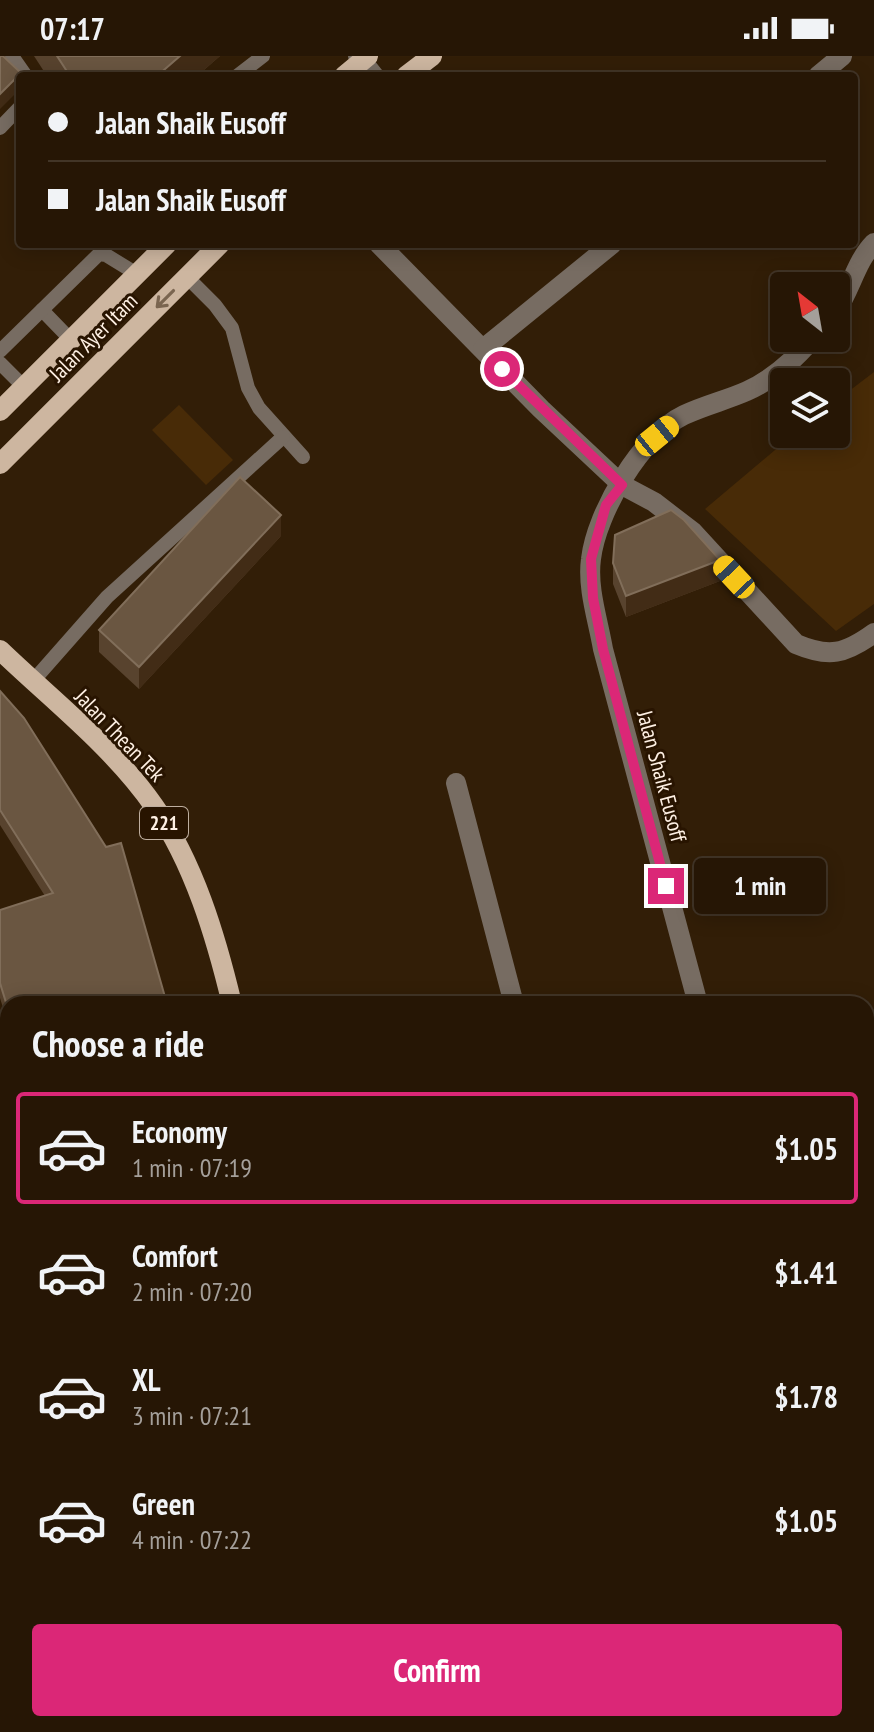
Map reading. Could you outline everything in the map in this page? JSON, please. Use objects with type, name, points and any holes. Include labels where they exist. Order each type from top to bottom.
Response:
[{"type":"main road","points":[[411,72],[432,56]]},
{"type":"main road","name":"Jalan Ayer Itam","points":[[0,411],[163,248]]},
{"type":"main road","name":"Jalan Ayer Itam","points":[[0,464],[216,248]]},
{"type":"main road","name":"Jalan Thean Tek","points":[[0,650],[88,732],[138,784],[156,808],[182,854],[207,918],[230,996]]},
{"type":"street","points":[[823,72],[842,56]]},
{"type":"street","points":[[850,286],[859,264],[874,243]]},
{"type":"street","points":[[383,248],[622,485],[654,502],[693,532],[796,644],[817,653],[835,653],[856,646],[874,633]]},
{"type":"street","points":[[483,349],[607,248]]},
{"type":"street","name":"Jalan Shaik Eusoff","points":[[696,996],[603,649],[593,598],[591,559],[606,505],[622,485],[634,461],[657,436],[681,417],[747,391],[772,377],[798,352]]},
{"type":"street","points":[[456,783],[512,996]]},
{"type":"lane","points":[[242,72],[263,56]]},
{"type":"lane","points":[[0,128],[16,111]]},
{"type":"lane","points":[[0,351],[99,254],[137,274]]},
{"type":"lane","points":[[187,277],[232,328],[248,388],[259,408],[303,457]]},
{"type":"lane","points":[[42,310],[71,340]]},
{"type":"lane","points":[[0,363],[24,387]]},
{"type":"lane","points":[[33,681],[107,597],[283,437]]},
{"type":"shaded area","points":[[874,372],[874,604],[836,631],[705,509],[777,448],[850,448],[850,390]]},
{"type":"shaded area","points":[[179,405],[233,460],[206,485],[152,430]]},
{"type":"building","points":[[0,56],[3,56],[20,72],[16,72],[16,78],[0,94]]},
{"type":"building","points":[[57,56],[180,56],[162,72],[67,72]]},
{"type":"building","points":[[240,477],[281,515],[139,667],[99,630]]},
{"type":"building","points":[[671,510],[720,560],[626,596],[613,563],[615,535]]},
{"type":"building","points":[[0,691],[24,718],[106,847],[121,843],[165,996],[4,996],[0,983],[0,910],[53,893],[0,810]]},
{"type":"route","points":[[502,369],[622,485],[606,505],[591,559],[593,598],[603,649],[666,886]]}]
